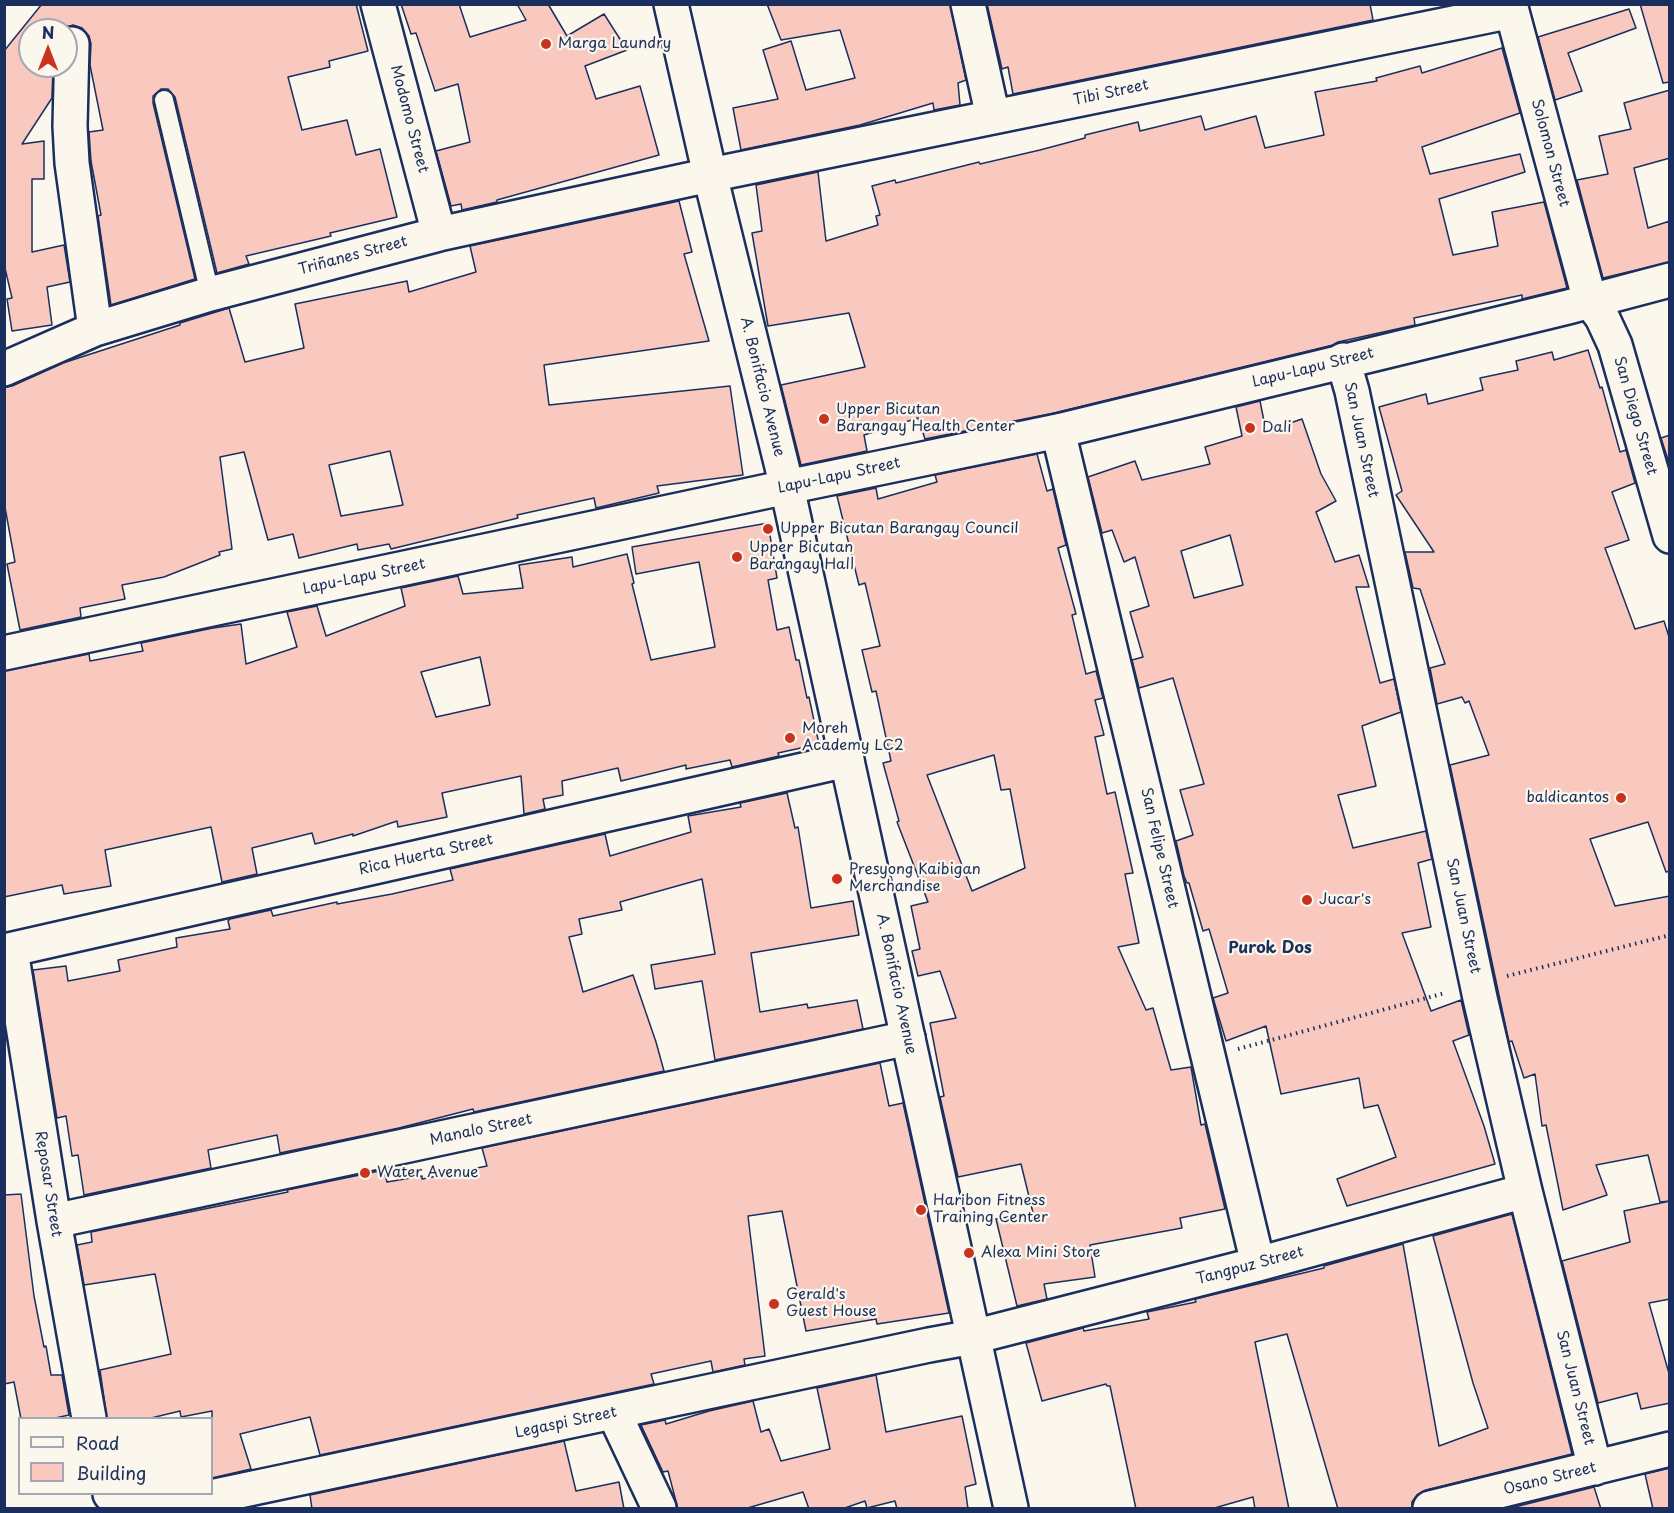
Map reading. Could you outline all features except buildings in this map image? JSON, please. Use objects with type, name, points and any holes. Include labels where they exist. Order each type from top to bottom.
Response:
[{"type":"street","name":"Modomo Street","points":[[378,4],[439,234]]},
{"type":"street","name":"A. Bonifacio Avenue","points":[[671,4],[710,176],[787,487],[1011,1509]]},
{"type":"street","points":[[968,4],[993,117]]},
{"type":"street","name":"Tibi Street","points":[[710,176],[1511,8]]},
{"type":"street","name":"Solomon Street","points":[[1511,8],[1590,301]]},
{"type":"street","points":[[71,78],[72,163],[95,329]]},
{"type":"street","name":"Triñanes Street","points":[[4,369],[95,329],[210,294],[439,234],[710,176]]},
{"type":"street","name":"Lapu-Lapu Street","points":[[4,653],[1058,431],[1670,280]]},
{"type":"street","name":"San Diego Street","points":[[1590,301],[1602,316],[1615,345],[1670,536]]},
{"type":"street","name":"San Juan Street","points":[[1343,360],[1354,402],[1477,984],[1525,1191],[1595,1468]]},
{"type":"street","name":"San Felipe Street","points":[[1058,431],[1258,1264]]},
{"type":"street","name":"Rica Huerta Street","points":[[8,950],[847,760]]},
{"type":"street","name":"Reposar Street","points":[[8,950],[89,1417]]},
{"type":"street","name":"Manalo Street","points":[[54,1221],[908,1038]]},
{"type":"street","name":"Tangpuz Street","points":[[973,1337],[1258,1264],[1525,1191]]},
{"type":"street","name":"Legaspi Street","points":[[159,1509],[973,1337]]},
{"type":"street","points":[[614,1413],[658,1509]]},
{"type":"street","name":"Osano Street","points":[[1430,1509],[1670,1449]]},
{"type":"lane","points":[[164,100],[210,294]]},
{"type":"path","points":[[1209,1057],[1477,984],[1670,935]]},
{"type":"place","name":"Marga Laundry","points":[[546,44]]},
{"type":"place","name":"Upper Bicutan Barangay Health Center","points":[[824,419]]},
{"type":"place","name":"Dali","points":[[1250,428]]},
{"type":"place","name":"Upper Bicutan Barangay Council","points":[[768,529]]},
{"type":"place","name":"Upper Bicutan Barangay Hall","points":[[737,557]]},
{"type":"place","name":"Moreh Academy LC2","points":[[790,738]]},
{"type":"place","name":"baldicantos","points":[[1621,798]]},
{"type":"place","name":"Presyong Kaibigan Merchandise","points":[[837,879]]},
{"type":"place","name":"Jucar's","points":[[1307,900]]},
{"type":"place","name":"Water Avenue","points":[[365,1173]]},
{"type":"place","name":"Haribon Fitness Training Center","points":[[921,1210]]},
{"type":"place","name":"Alexa Mini Store","points":[[969,1253]]},
{"type":"place","name":"Gerald's Guest House","points":[[774,1304]]},
{"type":"district","name":"Purok Dos","points":[[1270,949]]}]
